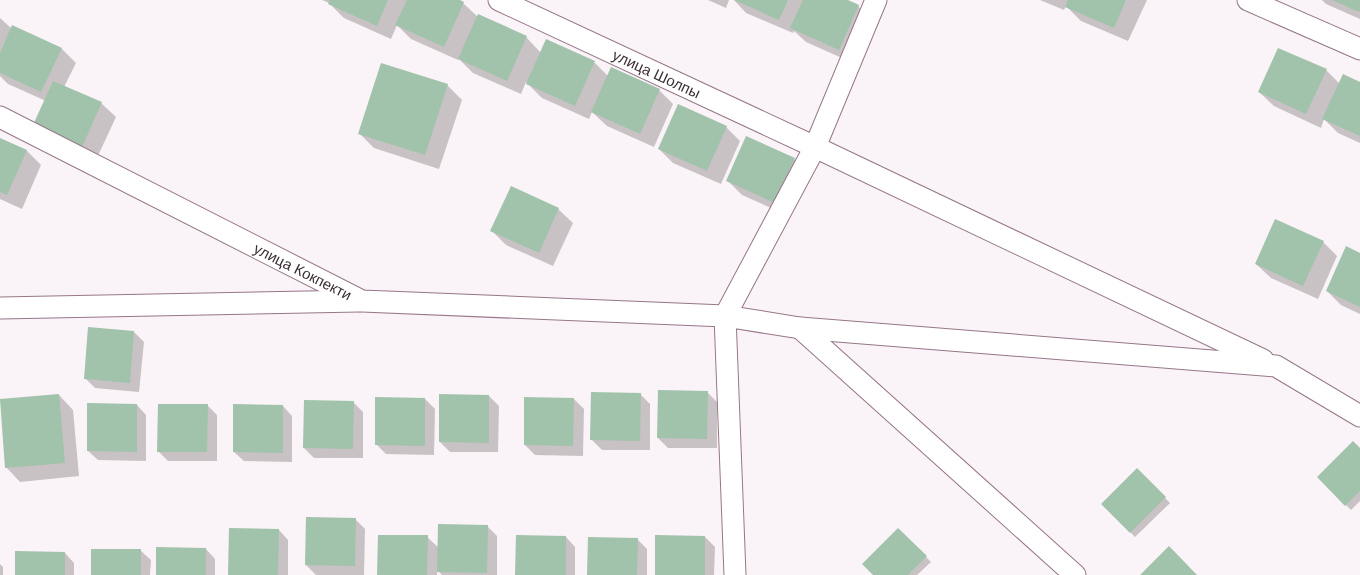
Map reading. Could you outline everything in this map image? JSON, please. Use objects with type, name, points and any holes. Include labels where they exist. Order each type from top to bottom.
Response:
[{"type":"street","name":"улица Шолпы","points":[[499,0],[815,147],[1276,366],[1360,416]]},
{"type":"street","points":[[735,575],[725,316],[815,147],[876,0]]},
{"type":"street","points":[[1248,0],[1360,49]]},
{"type":"street","name":"улица Кокпекти","points":[[0,117],[362,301],[725,316],[800,328],[1276,366]]},
{"type":"street","points":[[0,308],[362,301]]},
{"type":"street","points":[[800,328],[1075,575]]},
{"type":"building","points":[[330,0],[388,0],[377,26],[328,4]]},
{"type":"building","points":[[407,0],[460,0],[464,2],[444,47],[395,25]]},
{"type":"building","points":[[734,0],[788,0],[779,20]]},
{"type":"building","points":[[803,0],[848,0],[859,5],[839,50],[790,28]]},
{"type":"building","points":[[1068,0],[1126,0],[1114,28],[1065,7]]},
{"type":"building","points":[[1332,0],[1360,0],[1360,10],[1359,12]]},
{"type":"building","points":[[478,14],[527,36],[507,81],[458,59]]},
{"type":"building","points":[[12,25],[62,48],[41,92],[0,73],[0,53]]},
{"type":"building","points":[[546,39],[595,61],[575,106],[526,84]]},
{"type":"building","points":[[1278,48],[1327,69],[1306,114],[1258,92]]},
{"type":"building","points":[[381,63],[448,84],[425,155],[358,134]]},
{"type":"building","points":[[611,67],[660,89],[640,134],[591,112]]},
{"type":"building","points":[[1343,74],[1360,82],[1360,136],[1322,119]]},
{"type":"building","points":[[53,81],[102,102],[82,147],[33,125]]},
{"type":"building","points":[[678,104],[727,126],[707,171],[658,149]]},
{"type":"building","points":[[746,136],[795,158],[775,203],[726,181]]},
{"type":"building","points":[[0,138],[27,150],[7,195],[0,192]]},
{"type":"building","points":[[511,186],[559,208],[539,253],[490,231]]},
{"type":"building","points":[[1275,219],[1324,241],[1303,286],[1255,264]]},
{"type":"building","points":[[1346,246],[1360,253],[1360,307],[1326,291]]},
{"type":"building","points":[[88,327],[134,331],[130,383],[84,379]]},
{"type":"building","points":[[658,390],[708,391],[707,439],[657,438]]},
{"type":"building","points":[[591,392],[641,393],[640,441],[590,440]]},
{"type":"building","points":[[59,394],[65,463],[5,468],[0,399]]},
{"type":"building","points":[[439,394],[489,395],[489,443],[439,442]]},
{"type":"building","points":[[375,397],[425,398],[425,446],[375,445]]},
{"type":"building","points":[[524,397],[574,398],[573,446],[524,445]]},
{"type":"building","points":[[304,400],[354,401],[353,449],[303,448]]},
{"type":"building","points":[[87,403],[137,404],[137,452],[87,451]]},
{"type":"building","points":[[158,404],[208,404],[207,452],[157,452]]},
{"type":"building","points":[[233,404],[283,405],[283,453],[233,452]]},
{"type":"building","points":[[1353,441],[1360,448],[1360,491],[1345,506],[1317,477]]},
{"type":"building","points":[[1137,468],[1166,497],[1130,533],[1101,504]]},
{"type":"building","points":[[306,517],[356,518],[355,566],[305,565]]},
{"type":"building","points":[[438,524],[488,525],[487,573],[437,572]]},
{"type":"building","points":[[229,528],[279,529],[278,575],[228,575]]},
{"type":"building","points":[[898,528],[927,556],[908,575],[873,575],[862,564]]},
{"type":"building","points":[[378,535],[428,535],[427,575],[377,575]]},
{"type":"building","points":[[516,535],[566,536],[566,575],[515,575]]},
{"type":"building","points":[[655,535],[705,536],[705,575],[655,575]]},
{"type":"building","points":[[588,537],[638,538],[637,575],[587,575]]},
{"type":"building","points":[[1169,546],[1197,575],[1140,575]]},
{"type":"building","points":[[156,547],[206,548],[206,575],[156,575]]},
{"type":"building","points":[[91,549],[141,549],[141,575],[91,575]]},
{"type":"building","points":[[15,551],[65,552],[65,575],[15,575]]}]
